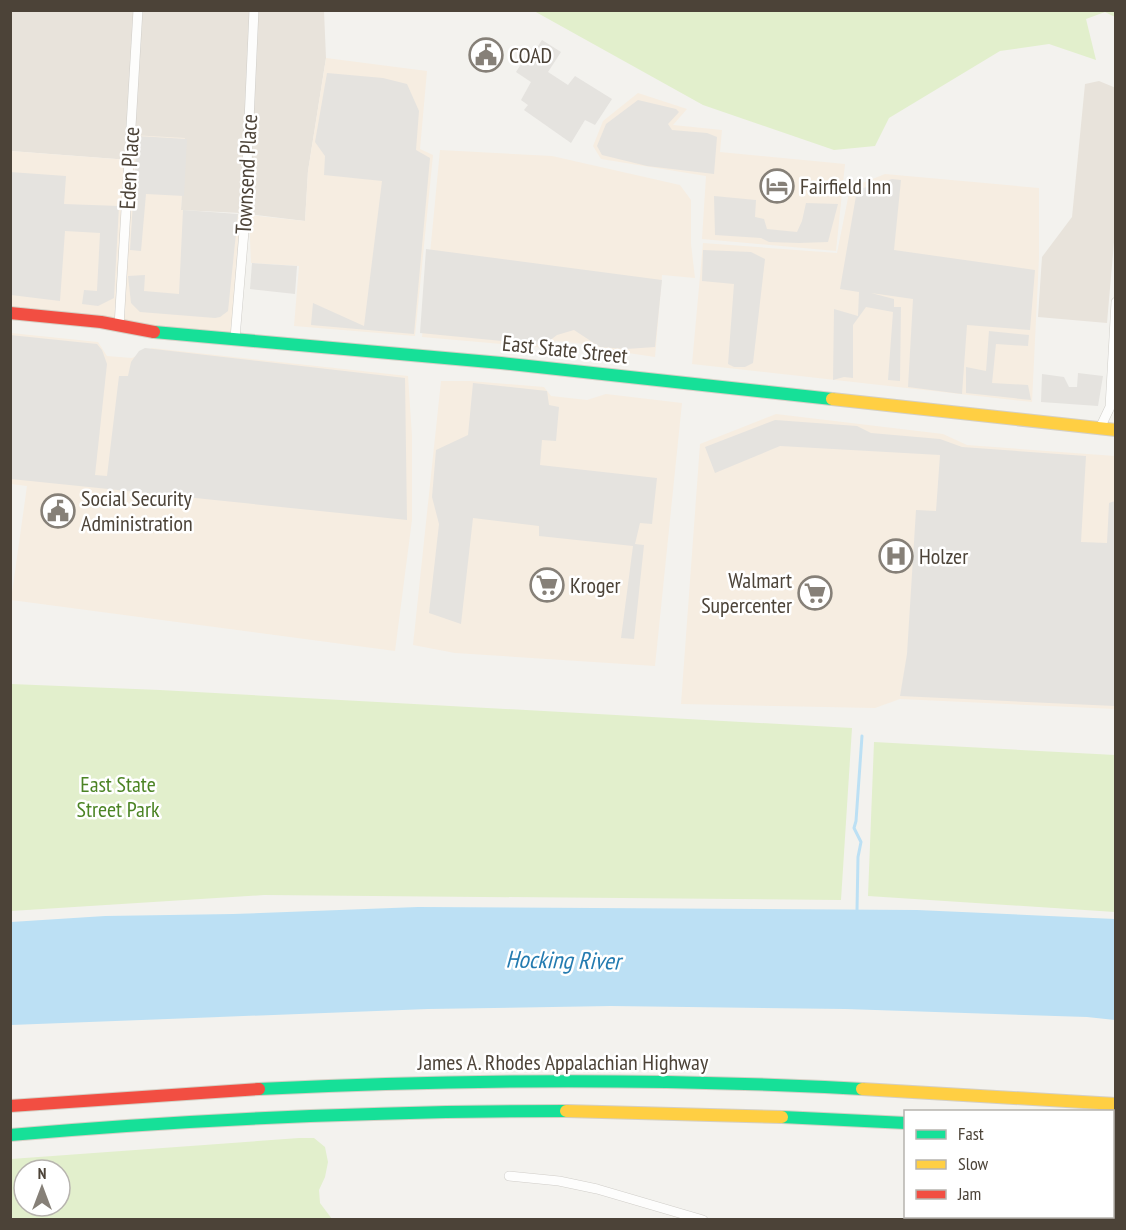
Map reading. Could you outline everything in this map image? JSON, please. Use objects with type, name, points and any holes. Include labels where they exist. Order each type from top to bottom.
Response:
[{"type":"main road","name":"East State Street","points":[[10,313],[101,322],[137,330],[598,373],[1116,430]]},
{"type":"main road","name":"James A. Rhodes Appalachian Highway","points":[[10,1106],[207,1091],[374,1083],[515,1080],[629,1080],[1116,1104]]},
{"type":"main road","points":[[10,1135],[234,1118],[460,1110],[719,1113],[904,1123]]},
{"type":"street","name":"Eden Place","points":[[119,326],[138,10]]},
{"type":"street","name":"Townsend Place","points":[[235,338],[244,231],[254,10]]},
{"type":"street","points":[[1100,428],[1110,407],[1116,302]]},
{"type":"street","points":[[509,1176],[559,1181],[597,1189],[703,1220]]},
{"type":"shaded area","points":[[10,11],[324,11],[326,58],[308,171],[305,221],[240,213],[181,210],[184,138],[130,160],[11,151]]},
{"type":"shaded area","points":[[542,40],[561,52],[548,72],[568,85],[575,76],[612,99],[595,125],[585,120],[571,143],[524,110],[528,105],[521,100],[531,82],[516,72],[525,58],[529,60]]},
{"type":"shaded area","points":[[326,58],[427,71],[420,149],[433,155],[415,336],[294,326],[299,266],[251,263],[249,215],[305,221],[308,171]]},
{"type":"shaded area","points":[[327,73],[383,78],[407,84],[419,111],[416,150],[430,158],[414,334],[311,325],[313,303],[364,326],[382,181],[324,175],[325,156],[315,142]]},
{"type":"shaded area","points":[[1099,81],[1116,88],[1116,219],[1107,323],[1038,317],[1042,257],[1072,217],[1085,84]]},
{"type":"shaded area","points":[[638,93],[687,109],[673,125],[722,130],[720,152],[845,164],[836,251],[702,239],[706,176],[601,159],[593,146],[603,121]]},
{"type":"shaded area","points":[[638,100],[676,109],[679,112],[668,124],[672,130],[707,133],[717,137],[714,174],[647,166],[602,155],[597,146],[606,124]]},
{"type":"shaded area","points":[[131,135],[185,138],[181,210],[245,215],[235,338],[11,313],[10,151],[129,160]]},
{"type":"shaded area","points":[[137,136],[187,139],[184,196],[146,194],[141,251],[130,250]]},
{"type":"shaded area","points":[[440,150],[552,156],[680,185],[691,200],[691,244],[695,278],[662,275],[655,357],[601,349],[594,345],[556,341],[546,348],[422,337]]},
{"type":"shaded area","points":[[10,172],[66,176],[64,204],[119,206],[114,298],[98,306],[82,304],[84,290],[97,291],[100,233],[65,231],[60,301],[11,295]]},
{"type":"shaded area","points":[[885,174],[1039,188],[1039,258],[1032,402],[692,364],[703,243],[837,253],[850,188]]},
{"type":"shaded area","points":[[892,179],[901,180],[894,250],[1035,270],[1030,330],[967,325],[962,394],[908,387],[913,299],[871,293],[894,299],[894,307],[901,307],[900,381],[888,380],[893,312],[866,307],[853,325],[853,378],[844,377],[833,380],[834,309],[858,316],[859,292],[840,289],[857,190]]},
{"type":"shaded area","points":[[714,196],[756,200],[755,217],[764,219],[767,229],[797,232],[806,203],[838,204],[828,242],[769,242],[761,238],[715,235]]},
{"type":"shaded area","points":[[183,210],[238,214],[228,311],[220,317],[140,312],[131,303],[128,276],[145,275],[144,291],[179,294]]},
{"type":"shaded area","points":[[426,249],[662,280],[655,347],[626,349],[600,347],[574,330],[557,335],[544,345],[420,333]]},
{"type":"shaded area","points":[[703,250],[751,252],[765,259],[753,363],[745,367],[734,367],[728,364],[734,284],[702,281]]},
{"type":"shaded area","points":[[252,263],[297,266],[295,294],[250,289]]},
{"type":"shaded area","points":[[989,331],[1029,335],[1028,346],[996,344],[992,383],[1028,385],[1031,400],[966,393],[966,367],[986,371]]},
{"type":"shaded area","points":[[11,333],[98,342],[107,356],[132,358],[152,348],[408,376],[412,436],[412,520],[395,651],[11,600],[27,486],[11,484]]},
{"type":"shaded area","points":[[10,335],[97,344],[102,350],[107,364],[95,475],[107,476],[119,376],[128,376],[131,362],[139,351],[145,348],[405,378],[407,520],[11,479]]},
{"type":"shaded area","points":[[1078,373],[1103,376],[1098,406],[1041,402],[1042,374],[1064,377],[1069,387],[1077,387]]},
{"type":"shaded area","points":[[441,381],[544,387],[551,396],[587,400],[606,394],[682,403],[655,666],[455,653],[413,645]]},
{"type":"shaded area","points":[[473,383],[547,391],[549,405],[559,407],[556,441],[542,440],[540,465],[657,478],[652,524],[640,523],[635,544],[644,545],[634,639],[621,638],[633,546],[539,536],[539,526],[473,518],[461,624],[429,613],[439,524],[432,497],[436,450],[468,435]]},
{"type":"shaded area","points":[[776,414],[943,434],[967,445],[1115,456],[1115,709],[900,699],[875,708],[681,704],[700,444]]},
{"type":"shaded area","points":[[775,420],[857,426],[871,433],[940,439],[962,447],[1086,456],[1081,542],[1107,543],[1109,503],[1115,501],[1115,706],[900,696],[907,654],[916,510],[936,511],[940,455],[780,446],[715,473],[705,447]]},
{"type":"green space","points":[[1115,10],[1115,17],[1105,12],[1086,19],[1096,60],[1049,44],[1000,51],[889,118],[875,146],[834,150],[703,105],[534,11]]},
{"type":"green space","name":"East State Street Park","points":[[11,684],[852,728],[841,900],[264,895],[11,911]]},
{"type":"green space","points":[[874,742],[1115,755],[1115,912],[868,896]]},
{"type":"green space","points":[[299,1138],[314,1138],[325,1147],[328,1162],[319,1190],[320,1203],[332,1219],[11,1219],[11,1159],[12,1218],[72,1218],[72,1158],[25,1158]]},
{"type":"water","name":"Hocking River","points":[[418,907],[917,910],[1115,919],[1115,1020],[1087,1017],[845,1009],[611,1006],[428,1009],[11,1025],[11,922],[105,916]]},
{"type":"waterway","points":[[857,910],[858,857],[861,842],[854,828],[862,736]]},
{"type":"traffic: fast","points":[[154,332],[501,363],[832,399]]},
{"type":"traffic: fast","points":[[259,1089],[410,1083],[561,1081],[787,1085],[862,1089]]},
{"type":"traffic: fast","points":[[10,1135],[149,1124],[288,1117],[427,1112],[566,1111]]},
{"type":"traffic: fast","points":[[782,1117],[904,1123]]},
{"type":"traffic: slow","points":[[832,399],[1116,430]]},
{"type":"traffic: slow","points":[[862,1089],[1116,1104]]},
{"type":"traffic: slow","points":[[566,1111],[782,1117]]},
{"type":"traffic: jam","points":[[10,313],[101,322],[154,332]]},
{"type":"traffic: jam","points":[[10,1106],[259,1089]]},
{"type":"place","name":"COAD","points":[[486,55]]},
{"type":"place","name":"Fairfield Inn","points":[[777,186]]},
{"type":"place","name":"Social Security Administration","points":[[58,511]]},
{"type":"place","name":"Holzer","points":[[896,556]]},
{"type":"place","name":"Kroger","points":[[547,585]]},
{"type":"place","name":"Walmart Supercenter","points":[[815,593]]}]
